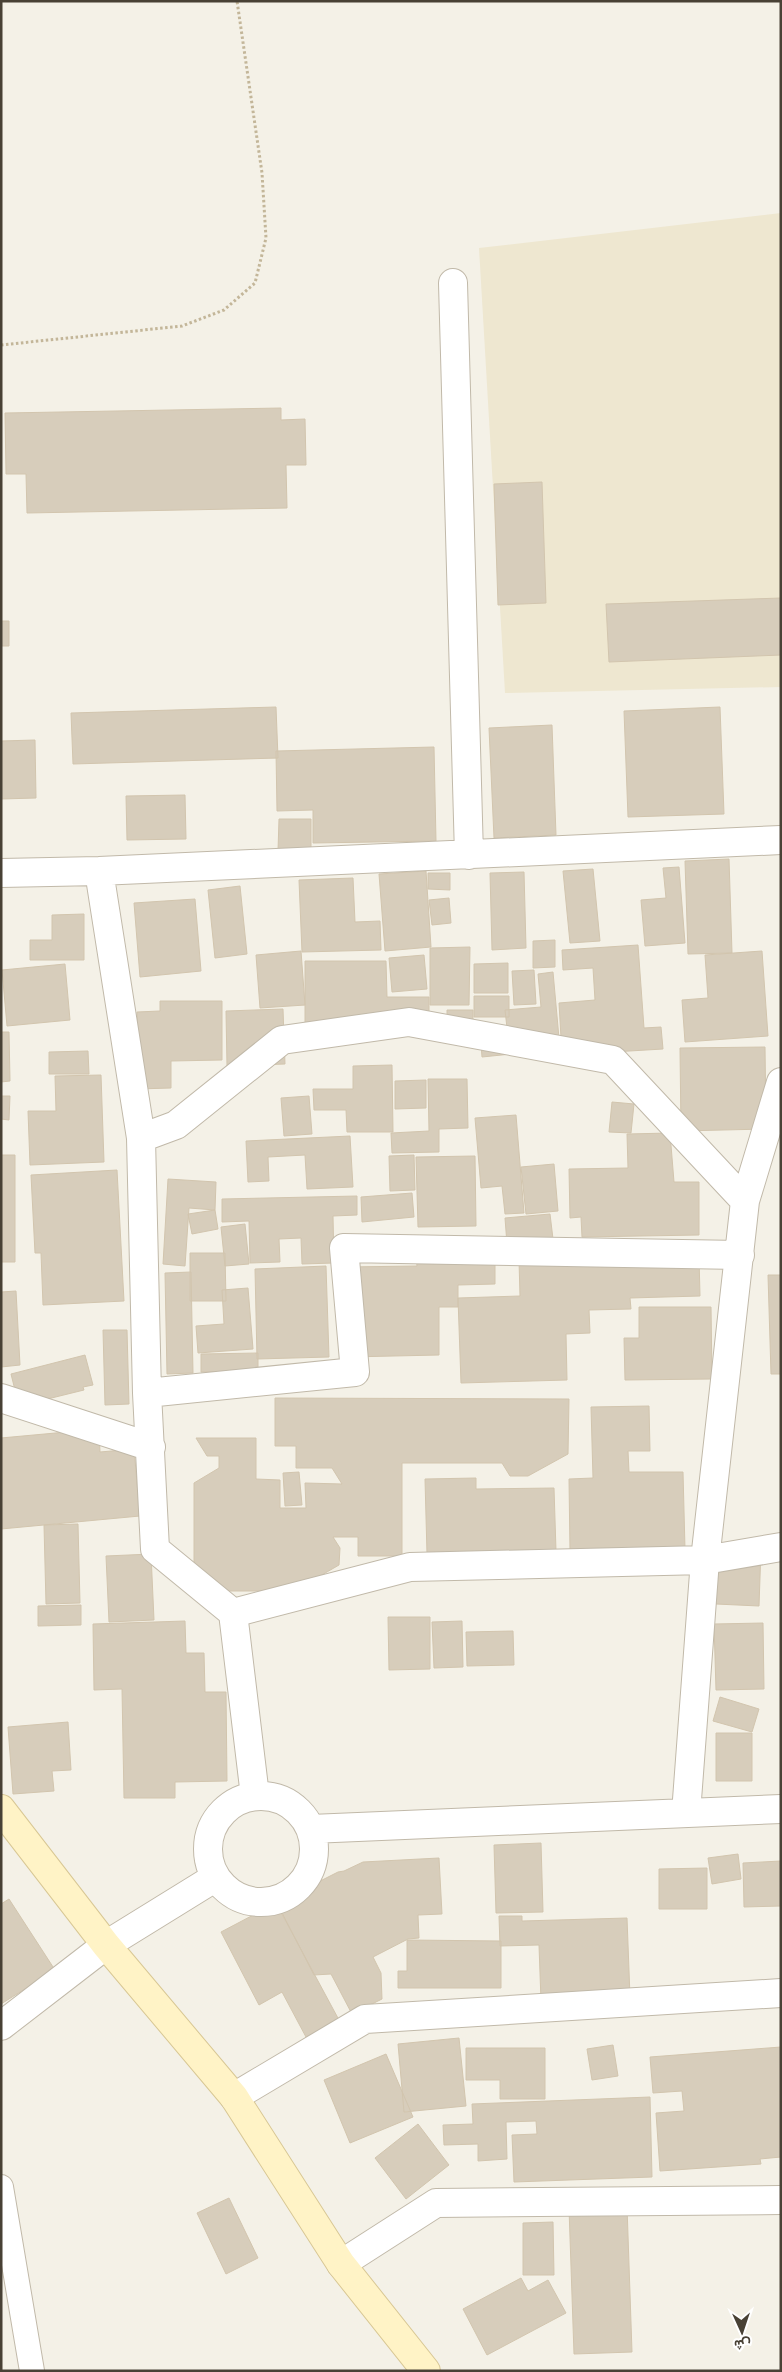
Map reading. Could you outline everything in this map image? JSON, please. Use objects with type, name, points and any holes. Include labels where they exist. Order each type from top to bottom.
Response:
[{"type":"main road","points":[[1,1809],[106,1945],[234,2097],[341,2264],[426,2371]]},
{"type":"street","points":[[453,283],[469,855]]},
{"type":"street","points":[[1,873],[99,871],[781,840]]},
{"type":"street","points":[[99,871],[141,1138],[147,1393],[155,1549],[233,1613],[255,1796]]},
{"type":"street","points":[[141,1138],[176,1126],[282,1040],[409,1022],[612,1060],[745,1201]]},
{"type":"street","points":[[686,1813],[705,1560],[745,1201],[781,1082]]},
{"type":"street","points":[[147,1393],[355,1372],[344,1248],[740,1255]]},
{"type":"street","points":[[1,1398],[151,1447]]},
{"type":"street","points":[[233,1613],[410,1567],[705,1560],[781,1547]]},
{"type":"street","points":[[255,1796],[273,1797],[289,1804],[303,1816],[311,1829],[314,1848],[312,1865],[304,1881],[292,1892],[276,1900],[259,1902],[242,1899],[227,1890],[216,1877],[209,1861],[208,1843],[213,1826],[223,1812],[238,1801],[255,1796]]},
{"type":"street","points":[[311,1829],[781,1809]]},
{"type":"street","points":[[1,2026],[106,1945],[216,1877]]},
{"type":"street","points":[[234,2097],[365,2019],[781,1993]]},
{"type":"street","points":[[341,2264],[436,2203],[781,2200]]},
{"type":"lane","points":[[1,2187],[32,2371]]},
{"type":"path","points":[[1,346],[182,326],[224,310],[255,283],[266,238],[262,173],[237,1]]},
{"type":"shaded area","points":[[781,213],[781,687],[505,693],[479,248]]},
{"type":"building","points":[[281,408],[281,420],[305,419],[306,465],[286,465],[287,508],[27,513],[26,474],[6,474],[5,413]]},
{"type":"building","points":[[542,482],[546,603],[498,605],[494,484]]},
{"type":"building","points":[[781,598],[781,655],[609,662],[606,604]]},
{"type":"building","points":[[1,621],[9,621],[9,646],[1,646]]},
{"type":"building","points":[[276,707],[278,758],[73,764],[71,713]]},
{"type":"building","points":[[720,707],[724,814],[628,817],[624,711]]},
{"type":"building","points":[[552,725],[556,835],[494,838],[489,728]]},
{"type":"building","points":[[35,740],[36,798],[1,799],[1,741]]},
{"type":"building","points":[[434,747],[436,841],[313,843],[313,810],[277,811],[276,751]]},
{"type":"building","points":[[185,795],[186,839],[127,840],[126,796]]},
{"type":"building","points":[[279,819],[311,819],[311,852],[278,851]]},
{"type":"building","points":[[729,859],[732,953],[688,954],[685,861]]},
{"type":"building","points":[[679,867],[685,943],[645,946],[641,900],[666,898],[663,868]]},
{"type":"building","points":[[593,869],[600,941],[570,943],[563,871]]},
{"type":"building","points":[[426,871],[431,947],[385,951],[379,874]]},
{"type":"building","points":[[524,872],[526,948],[492,950],[490,873]]},
{"type":"building","points":[[428,873],[450,873],[450,890],[428,889]]},
{"type":"building","points":[[353,878],[355,922],[380,921],[381,950],[302,952],[299,880]]},
{"type":"building","points":[[240,886],[247,954],[215,958],[208,890]]},
{"type":"building","points":[[449,898],[451,923],[432,925],[429,900]]},
{"type":"building","points":[[195,899],[201,971],[140,977],[134,903]]},
{"type":"building","points":[[84,914],[84,960],[30,960],[30,940],[52,940],[52,915]]},
{"type":"building","points":[[555,940],[555,967],[533,968],[533,941]]},
{"type":"building","points":[[638,945],[644,1028],[661,1027],[663,1049],[562,1055],[559,1003],[595,1000],[593,968],[563,970],[562,950]]},
{"type":"building","points":[[470,947],[469,1005],[430,1005],[430,948]]},
{"type":"building","points":[[301,951],[305,1005],[260,1008],[256,955]]},
{"type":"building","points":[[762,951],[768,1036],[685,1042],[682,1000],[708,998],[705,955]]},
{"type":"building","points":[[424,955],[427,989],[392,992],[389,958]]},
{"type":"building","points":[[305,961],[386,961],[387,997],[429,997],[429,1031],[305,1046]]},
{"type":"building","points":[[508,963],[508,993],[474,993],[474,964]]},
{"type":"building","points":[[65,964],[70,1020],[7,1026],[2,970]]},
{"type":"building","points":[[534,970],[536,1004],[514,1005],[512,971]]},
{"type":"building","points":[[553,972],[560,1049],[482,1057],[480,1031],[507,1028],[505,1010],[541,1007],[538,974]]},
{"type":"building","points":[[474,996],[509,996],[509,1017],[474,1017]]},
{"type":"building","points":[[160,1001],[222,1001],[222,1060],[171,1061],[171,1088],[137,1089],[137,1012],[160,1011]]},
{"type":"building","points":[[283,1009],[285,1064],[227,1066],[226,1011]]},
{"type":"building","points":[[447,1010],[473,1010],[473,1042],[447,1042]]},
{"type":"building","points":[[1,1032],[9,1032],[10,1081],[1,1082]]},
{"type":"building","points":[[765,1047],[766,1129],[681,1131],[680,1048]]},
{"type":"building","points":[[88,1051],[89,1074],[49,1074],[49,1052]]},
{"type":"building","points":[[392,1065],[393,1132],[347,1132],[346,1110],[314,1110],[313,1089],[353,1089],[353,1066]]},
{"type":"building","points":[[101,1075],[104,1162],[30,1165],[28,1111],[56,1111],[55,1076]]},
{"type":"building","points":[[428,1079],[467,1079],[468,1128],[439,1129],[439,1152],[392,1153],[391,1133],[429,1131]]},
{"type":"building","points":[[426,1080],[426,1108],[395,1109],[395,1081]]},
{"type":"building","points":[[1,1096],[10,1096],[9,1120],[1,1119]]},
{"type":"building","points":[[309,1096],[312,1134],[284,1136],[281,1098]]},
{"type":"building","points":[[612,1102],[634,1104],[631,1133],[609,1132]]},
{"type":"building","points":[[516,1115],[524,1213],[505,1214],[502,1186],[481,1188],[475,1118]]},
{"type":"building","points":[[670,1133],[674,1182],[699,1182],[699,1235],[582,1237],[581,1217],[570,1218],[569,1169],[628,1168],[627,1134]]},
{"type":"building","points":[[350,1136],[353,1187],[307,1189],[305,1155],[268,1157],[269,1181],[248,1182],[246,1141]]},
{"type":"building","points":[[1,1155],[15,1155],[15,1262],[1,1262]]},
{"type":"building","points":[[414,1155],[415,1190],[390,1191],[389,1156]]},
{"type":"building","points":[[475,1156],[476,1226],[418,1227],[416,1157]]},
{"type":"building","points":[[554,1164],[558,1211],[526,1214],[521,1167]]},
{"type":"building","points":[[117,1170],[124,1301],[43,1305],[41,1253],[35,1253],[31,1175]]},
{"type":"building","points":[[168,1179],[216,1182],[215,1210],[189,1208],[185,1266],[163,1264]]},
{"type":"building","points":[[412,1193],[414,1217],[362,1222],[361,1197]]},
{"type":"building","points":[[357,1196],[357,1215],[333,1216],[334,1263],[302,1264],[301,1238],[279,1239],[280,1262],[250,1263],[249,1221],[222,1222],[222,1199]]},
{"type":"building","points":[[215,1210],[218,1229],[192,1234],[188,1214]]},
{"type":"building","points":[[550,1214],[553,1239],[507,1244],[505,1218]]},
{"type":"building","points":[[245,1224],[249,1264],[225,1266],[221,1227]]},
{"type":"building","points":[[190,1253],[225,1253],[226,1301],[190,1301]]},
{"type":"building","points":[[495,1255],[495,1284],[458,1285],[458,1307],[439,1307],[439,1355],[348,1357],[346,1267],[417,1266],[416,1256]]},
{"type":"building","points":[[699,1256],[700,1296],[630,1298],[631,1309],[589,1310],[590,1333],[566,1334],[567,1380],[461,1383],[458,1298],[520,1296],[519,1260]]},
{"type":"building","points":[[326,1266],[329,1357],[257,1359],[255,1269]]},
{"type":"building","points":[[191,1272],[193,1373],[167,1374],[165,1273]]},
{"type":"building","points":[[768,1275],[781,1275],[781,1374],[771,1374]]},
{"type":"building","points":[[248,1288],[253,1349],[198,1353],[196,1326],[224,1324],[222,1290]]},
{"type":"building","points":[[16,1291],[20,1365],[1,1367],[1,1292]]},
{"type":"building","points":[[639,1307],[711,1307],[712,1379],[625,1380],[624,1338],[639,1338]]},
{"type":"building","points":[[103,1330],[127,1330],[129,1404],[105,1405]]},
{"type":"building","points":[[258,1353],[258,1371],[201,1372],[201,1354]]},
{"type":"building","points":[[85,1355],[93,1385],[83,1387],[84,1390],[19,1406],[11,1374]]},
{"type":"building","points":[[275,1398],[569,1399],[568,1454],[528,1476],[510,1476],[502,1463],[402,1463],[402,1556],[358,1556],[358,1537],[333,1537],[340,1548],[339,1565],[294,1591],[194,1591],[194,1483],[219,1468],[219,1456],[207,1456],[196,1438],[256,1438],[256,1479],[280,1480],[280,1508],[306,1508],[305,1483],[342,1484],[332,1468],[296,1468],[296,1446],[275,1446]]},
{"type":"building","points":[[649,1406],[650,1451],[628,1451],[629,1472],[683,1472],[685,1549],[570,1551],[569,1479],[593,1478],[591,1407]]},
{"type":"building","points":[[99,1429],[100,1452],[134,1449],[140,1516],[1,1529],[1,1438]]},
{"type":"building","points":[[299,1472],[302,1505],[285,1506],[283,1473]]},
{"type":"building","points":[[476,1478],[476,1489],[554,1488],[556,1551],[427,1554],[425,1479]]},
{"type":"building","points":[[78,1524],[80,1603],[46,1604],[44,1525]]},
{"type":"building","points":[[719,1546],[761,1548],[759,1606],[716,1604]]},
{"type":"building","points":[[151,1554],[154,1620],[109,1622],[106,1556]]},
{"type":"building","points":[[81,1605],[81,1625],[38,1626],[38,1606]]},
{"type":"building","points":[[388,1617],[430,1617],[430,1669],[389,1670]]},
{"type":"building","points":[[185,1621],[186,1653],[204,1653],[205,1692],[226,1692],[227,1781],[175,1782],[175,1798],[124,1798],[122,1689],[94,1690],[93,1624]]},
{"type":"building","points":[[462,1621],[463,1667],[434,1668],[432,1622]]},
{"type":"building","points":[[763,1623],[764,1689],[716,1690],[714,1624]]},
{"type":"building","points":[[513,1631],[514,1665],[467,1666],[466,1632]]},
{"type":"building","points":[[720,1697],[759,1709],[752,1732],[713,1721]]},
{"type":"building","points":[[68,1722],[71,1770],[52,1771],[54,1791],[13,1794],[8,1727]]},
{"type":"building","points":[[716,1733],[752,1733],[752,1781],[716,1781]]},
{"type":"building","points":[[541,1843],[543,1912],[496,1913],[494,1845]]},
{"type":"building","points":[[738,1854],[741,1879],[712,1884],[708,1858]]},
{"type":"building","points":[[439,1858],[442,1914],[418,1915],[419,1938],[408,1939],[373,1957],[381,1973],[382,1999],[352,2014],[331,1974],[314,1975],[277,1903],[338,1872],[363,1862]]},
{"type":"building","points":[[781,1861],[781,1906],[744,1907],[743,1863]]},
{"type":"building","points":[[707,1868],[707,1909],[659,1909],[659,1869]]},
{"type":"building","points":[[9,1899],[55,1970],[1,2004],[1,1904]]},
{"type":"building","points":[[276,1903],[339,2020],[306,2037],[282,1992],[259,2005],[221,1932]]},
{"type":"building","points":[[499,1916],[522,1916],[522,1921],[627,1918],[630,1997],[541,2001],[539,1945],[500,1946]]},
{"type":"building","points":[[407,1940],[501,1941],[501,1988],[398,1988],[398,1971],[407,1971]]},
{"type":"building","points":[[459,2038],[466,2106],[404,2112],[398,2044]]},
{"type":"building","points":[[613,2045],[618,2076],[592,2080],[587,2049]]},
{"type":"building","points":[[781,2047],[781,2157],[760,2159],[761,2164],[660,2171],[656,2113],[684,2111],[682,2091],[653,2093],[650,2057]]},
{"type":"building","points":[[466,2048],[545,2048],[545,2099],[500,2099],[500,2080],[466,2080]]},
{"type":"building","points":[[386,2054],[413,2117],[350,2143],[324,2080]]},
{"type":"building","points":[[650,2097],[652,2177],[514,2182],[512,2135],[537,2134],[536,2121],[506,2122],[507,2159],[478,2161],[478,2144],[444,2145],[443,2125],[473,2124],[472,2104]]},
{"type":"building","points":[[418,2124],[449,2165],[406,2199],[375,2158]]},
{"type":"building","points":[[229,2198],[258,2258],[226,2274],[197,2213]]},
{"type":"building","points":[[627,2206],[632,2352],[574,2354],[569,2208]]},
{"type":"building","points":[[553,2222],[554,2275],[523,2275],[523,2223]]},
{"type":"building","points":[[521,2278],[528,2291],[548,2280],[566,2313],[487,2355],[463,2309]]}]
